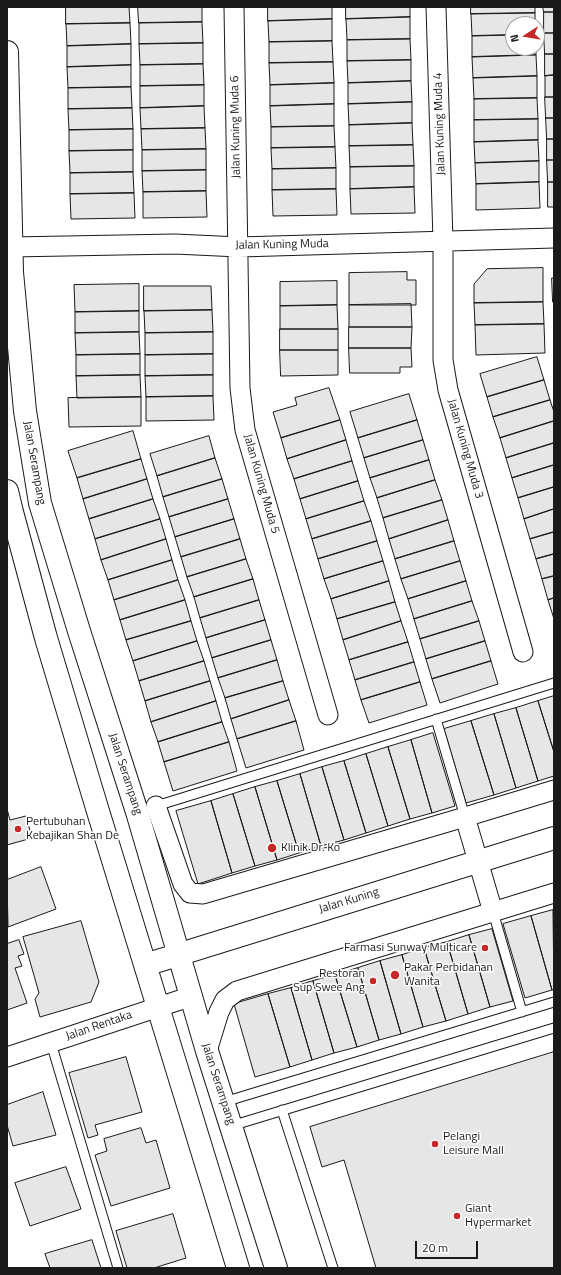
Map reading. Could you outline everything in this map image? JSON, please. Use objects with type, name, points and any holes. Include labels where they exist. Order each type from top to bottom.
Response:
[{"type":"main road","name":"Jalan Serampang","points":[[7,52],[12,272],[25,411],[40,503],[137,812],[180,954],[207,1051],[276,1268]]},
{"type":"main road","name":"Jalan Serampang","points":[[7,354],[12,272]]},
{"type":"main road","points":[[7,491],[46,638],[238,1268]]},
{"type":"main road","name":"Jalan Kuning","points":[[145,965],[554,838]]},
{"type":"street","name":"Jalan Kuning Muda 6","points":[[234,7],[238,247]]},
{"type":"street","name":"Jalan Kuning Muda 4","points":[[436,7],[443,241]]},
{"type":"street","name":"Jalan Kuning Muda","points":[[11,247],[175,244],[238,247],[554,238]]},
{"type":"street","name":"Jalan Kuning Muda 3","points":[[443,241],[443,360],[448,390],[522,652]]},
{"type":"street","name":"Jalan Kuning Muda 5","points":[[238,247],[240,388],[245,430],[328,715]]},
{"type":"street","points":[[156,806],[183,884],[190,893],[203,894],[465,818],[554,790]]},
{"type":"street","points":[[465,818],[493,912]]},
{"type":"street","points":[[207,1051],[219,1012],[225,1000],[237,991],[554,893]]},
{"type":"street","name":"Jalan Rentaka","points":[[7,1057],[192,996]]},
{"type":"lane","points":[[156,806],[554,683]]},
{"type":"lane","points":[[436,719],[465,818]]},
{"type":"lane","points":[[493,912],[522,1012]]},
{"type":"lane","points":[[224,1102],[554,1002]]},
{"type":"lane","points":[[231,1126],[554,1028]]},
{"type":"lane","points":[[51,1043],[118,1268]]},
{"type":"lane","points":[[282,1110],[333,1268]]},
{"type":"building","points":[[66,7],[129,7],[130,23],[66,24]]},
{"type":"building","points":[[138,7],[202,7],[202,22],[139,23]]},
{"type":"building","points":[[268,7],[332,7],[332,19],[268,21]]},
{"type":"building","points":[[346,7],[410,7],[410,17],[346,19]]},
{"type":"building","points":[[471,7],[535,7],[535,13],[471,14]]},
{"type":"building","points":[[543,7],[554,7],[554,12],[544,12]]},
{"type":"building","points":[[544,12],[554,12],[554,33],[545,33]]},
{"type":"building","points":[[535,13],[535,16],[505,16],[505,35],[472,36],[471,14]]},
{"type":"building","points":[[410,17],[410,39],[347,40],[346,19]]},
{"type":"building","points":[[332,19],[332,41],[269,42],[268,21]]},
{"type":"building","points":[[202,22],[203,43],[139,44],[139,23]]},
{"type":"building","points":[[130,23],[131,44],[67,46],[66,24]]},
{"type":"building","points":[[545,33],[554,33],[554,54],[545,54]]},
{"type":"building","points":[[505,35],[505,56],[472,57],[472,36]]},
{"type":"building","points":[[410,39],[411,60],[347,61],[347,40]]},
{"type":"building","points":[[332,41],[333,62],[269,63],[269,42]]},
{"type":"building","points":[[203,43],[203,64],[140,65],[139,44]]},
{"type":"building","points":[[131,44],[131,65],[67,67],[67,46]]},
{"type":"building","points":[[545,54],[554,54],[554,75],[545,76]]},
{"type":"building","points":[[536,56],[537,76],[473,78],[472,57]]},
{"type":"building","points":[[411,60],[411,81],[348,83],[347,61]]},
{"type":"building","points":[[333,62],[334,83],[270,85],[269,63]]},
{"type":"building","points":[[203,64],[204,85],[140,86],[140,65]]},
{"type":"building","points":[[131,65],[131,87],[68,88],[67,67]]},
{"type":"building","points":[[554,75],[554,97],[545,97],[545,76]]},
{"type":"building","points":[[537,76],[537,98],[474,99],[473,78]]},
{"type":"building","points":[[411,81],[412,102],[348,104],[348,83]]},
{"type":"building","points":[[334,83],[334,104],[270,106],[270,85]]},
{"type":"building","points":[[204,85],[204,106],[140,108],[140,86]]},
{"type":"building","points":[[131,87],[132,108],[68,109],[68,88]]},
{"type":"building","points":[[545,97],[554,97],[554,118],[546,118]]},
{"type":"building","points":[[537,98],[538,119],[474,120],[474,99]]},
{"type":"building","points":[[412,102],[412,123],[349,125],[348,104]]},
{"type":"building","points":[[334,104],[334,126],[271,127],[270,106]]},
{"type":"building","points":[[204,106],[205,128],[141,129],[140,108]]},
{"type":"building","points":[[132,108],[133,129],[69,130],[68,109]]},
{"type":"building","points":[[546,118],[554,118],[554,139],[547,139]]},
{"type":"building","points":[[538,119],[538,140],[474,142],[474,120]]},
{"type":"building","points":[[412,123],[413,145],[349,146],[349,125]]},
{"type":"building","points":[[334,126],[335,147],[271,148],[271,127]]},
{"type":"building","points":[[205,128],[206,149],[142,150],[141,129]]},
{"type":"building","points":[[133,129],[133,150],[69,151],[69,130]]},
{"type":"building","points":[[547,139],[554,139],[554,160],[547,160]]},
{"type":"building","points":[[538,140],[539,161],[475,163],[474,142]]},
{"type":"building","points":[[413,145],[414,166],[350,167],[349,146]]},
{"type":"building","points":[[335,147],[336,168],[272,169],[271,148]]},
{"type":"building","points":[[206,149],[206,170],[142,171],[142,150]]},
{"type":"building","points":[[133,150],[133,172],[70,173],[69,151]]},
{"type":"building","points":[[547,160],[554,160],[554,182],[548,182]]},
{"type":"building","points":[[539,161],[539,182],[476,184],[475,163]]},
{"type":"building","points":[[414,166],[414,187],[350,189],[350,167]]},
{"type":"building","points":[[336,168],[336,189],[272,190],[272,169]]},
{"type":"building","points":[[206,170],[206,191],[143,192],[142,171]]},
{"type":"building","points":[[133,172],[134,193],[70,194],[70,173]]},
{"type":"building","points":[[539,182],[540,208],[476,210],[476,184]]},
{"type":"building","points":[[548,182],[554,182],[554,207],[548,207]]},
{"type":"building","points":[[414,187],[415,213],[351,214],[350,189]]},
{"type":"building","points":[[336,189],[337,215],[273,216],[272,190]]},
{"type":"building","points":[[206,191],[207,217],[143,218],[143,192]]},
{"type":"building","points":[[134,193],[135,218],[71,219],[70,194]]},
{"type":"building","points":[[543,268],[543,302],[474,303],[474,284],[487,269]]},
{"type":"building","points":[[407,272],[407,280],[416,280],[416,305],[349,305],[349,273]]},
{"type":"building","points":[[552,278],[554,278],[554,302],[553,302]]},
{"type":"building","points":[[337,281],[337,305],[280,306],[280,282]]},
{"type":"building","points":[[139,284],[139,311],[75,312],[74,285]]},
{"type":"building","points":[[144,286],[211,286],[212,310],[144,311]]},
{"type":"building","points":[[543,302],[544,324],[475,325],[474,303]]},
{"type":"building","points":[[411,304],[412,327],[349,327],[349,305]]},
{"type":"building","points":[[337,305],[338,329],[280,329],[280,306]]},
{"type":"building","points":[[212,310],[213,332],[145,333],[144,311]]},
{"type":"building","points":[[139,311],[139,332],[75,333],[75,312]]},
{"type":"building","points":[[544,324],[545,353],[476,355],[475,325]]},
{"type":"building","points":[[349,327],[412,327],[411,348],[349,348]]},
{"type":"building","points":[[280,329],[338,329],[338,350],[280,350]]},
{"type":"building","points":[[139,332],[140,354],[76,355],[75,333]]},
{"type":"building","points":[[213,332],[213,354],[145,355],[145,333]]},
{"type":"building","points":[[349,348],[411,348],[412,367],[400,367],[400,373],[350,373]]},
{"type":"building","points":[[280,350],[338,350],[338,375],[281,376]]},
{"type":"building","points":[[140,354],[140,375],[76,376],[76,355]]},
{"type":"building","points":[[213,354],[213,375],[145,376],[145,355]]},
{"type":"building","points":[[537,357],[544,380],[487,397],[480,374]]},
{"type":"building","points":[[140,375],[141,397],[77,398],[76,376]]},
{"type":"building","points":[[213,375],[213,396],[146,397],[145,376]]},
{"type":"building","points":[[544,380],[550,400],[493,417],[487,397]]},
{"type":"building","points":[[329,388],[340,420],[281,438],[273,412],[297,405],[295,398]]},
{"type":"building","points":[[409,394],[417,420],[358,438],[350,412]]},
{"type":"building","points":[[213,396],[214,420],[146,421],[146,397]]},
{"type":"building","points":[[141,397],[141,426],[69,427],[68,398]]},
{"type":"building","points":[[550,400],[554,412],[554,421],[500,438],[493,417]]},
{"type":"building","points":[[340,420],[346,440],[287,459],[281,438]]},
{"type":"building","points":[[417,420],[423,440],[364,458],[358,438]]},
{"type":"building","points":[[554,421],[554,443],[506,458],[500,438]]},
{"type":"building","points":[[133,431],[141,459],[77,478],[68,451]]},
{"type":"building","points":[[209,436],[215,458],[157,476],[150,454]]},
{"type":"building","points":[[346,440],[352,461],[294,479],[287,459]]},
{"type":"building","points":[[423,440],[429,460],[370,478],[364,458]]},
{"type":"building","points":[[554,443],[554,465],[512,478],[506,458]]},
{"type":"building","points":[[215,458],[222,479],[163,497],[157,476]]},
{"type":"building","points":[[141,459],[147,479],[83,499],[77,478]]},
{"type":"building","points":[[429,460],[435,480],[377,498],[370,478]]},
{"type":"building","points":[[352,461],[358,481],[300,499],[294,479]]},
{"type":"building","points":[[554,465],[554,487],[518,498],[512,478]]},
{"type":"building","points":[[147,479],[153,499],[89,519],[83,499]]},
{"type":"building","points":[[222,479],[228,499],[169,517],[163,497]]},
{"type":"building","points":[[435,480],[442,500],[383,518],[377,498]]},
{"type":"building","points":[[358,481],[364,501],[306,519],[300,499]]},
{"type":"building","points":[[554,487],[554,509],[524,519],[518,498]]},
{"type":"building","points":[[153,499],[160,519],[95,539],[89,519]]},
{"type":"building","points":[[228,499],[234,519],[175,537],[169,517]]},
{"type":"building","points":[[442,500],[448,520],[389,539],[383,518]]},
{"type":"building","points":[[364,501],[371,521],[312,539],[306,519]]},
{"type":"building","points":[[554,509],[554,532],[530,539],[524,519]]},
{"type":"building","points":[[160,519],[166,539],[101,560],[95,539]]},
{"type":"building","points":[[234,519],[240,539],[181,557],[175,537]]},
{"type":"building","points":[[448,520],[454,541],[395,559],[389,539]]},
{"type":"building","points":[[371,521],[377,541],[318,559],[312,539]]},
{"type":"building","points":[[554,532],[554,554],[536,559],[530,539]]},
{"type":"building","points":[[166,539],[172,560],[108,580],[101,560]]},
{"type":"building","points":[[240,539],[246,559],[187,577],[181,557]]},
{"type":"building","points":[[377,541],[383,561],[324,579],[318,559]]},
{"type":"building","points":[[454,541],[460,561],[401,579],[395,559]]},
{"type":"building","points":[[554,554],[554,576],[542,579],[536,559]]},
{"type":"building","points":[[246,559],[253,579],[194,597],[187,577]]},
{"type":"building","points":[[172,560],[178,580],[114,600],[108,580]]},
{"type":"building","points":[[383,561],[389,581],[331,599],[324,579]]},
{"type":"building","points":[[460,561],[466,581],[408,599],[401,579]]},
{"type":"building","points":[[554,576],[554,598],[548,600],[542,579]]},
{"type":"building","points":[[253,579],[259,600],[200,618],[194,597]]},
{"type":"building","points":[[178,580],[185,600],[120,620],[114,600]]},
{"type":"building","points":[[389,581],[395,602],[337,619],[331,599]]},
{"type":"building","points":[[466,581],[472,601],[414,619],[408,599]]},
{"type":"building","points":[[554,598],[554,619],[548,600]]},
{"type":"building","points":[[185,600],[191,621],[126,640],[120,620]]},
{"type":"building","points":[[259,600],[265,620],[206,638],[200,618]]},
{"type":"building","points":[[472,601],[479,621],[420,639],[414,619]]},
{"type":"building","points":[[395,602],[401,621],[343,640],[337,619]]},
{"type":"building","points":[[265,620],[271,640],[212,658],[206,638]]},
{"type":"building","points":[[191,621],[197,641],[133,661],[126,640]]},
{"type":"building","points":[[401,621],[408,642],[349,660],[343,640]]},
{"type":"building","points":[[479,621],[485,641],[426,659],[420,639]]},
{"type":"building","points":[[271,640],[277,660],[218,678],[212,658]]},
{"type":"building","points":[[197,641],[204,661],[139,681],[133,661]]},
{"type":"building","points":[[485,641],[491,661],[432,679],[426,659]]},
{"type":"building","points":[[408,642],[414,662],[355,680],[349,660]]},
{"type":"building","points":[[277,660],[283,681],[225,698],[218,678]]},
{"type":"building","points":[[204,661],[210,681],[145,701],[139,681]]},
{"type":"building","points":[[491,661],[498,684],[440,703],[432,679]]},
{"type":"building","points":[[414,662],[420,682],[361,700],[355,680]]},
{"type":"building","points":[[210,681],[216,701],[151,722],[145,701]]},
{"type":"building","points":[[283,681],[289,700],[231,719],[225,698]]},
{"type":"building","points":[[420,682],[427,705],[369,723],[361,700]]},
{"type":"building","points":[[554,696],[554,752],[538,701]]},
{"type":"building","points":[[289,700],[296,721],[237,739],[231,719]]},
{"type":"building","points":[[216,701],[222,722],[158,742],[151,722]]},
{"type":"building","points":[[538,701],[554,752],[554,776],[538,781],[516,708]]},
{"type":"building","points":[[516,708],[538,781],[516,788],[494,714]]},
{"type":"building","points":[[494,714],[516,788],[494,795],[471,721]]},
{"type":"building","points":[[296,721],[304,750],[246,768],[237,739]]},
{"type":"building","points":[[471,721],[494,795],[466,803],[444,729]]},
{"type":"building","points":[[222,722],[229,742],[164,762],[158,742]]},
{"type":"building","points":[[433,733],[455,806],[432,813],[411,740]]},
{"type":"building","points":[[411,740],[432,813],[410,819],[388,747]]},
{"type":"building","points":[[229,742],[237,771],[173,791],[164,762]]},
{"type":"building","points":[[388,747],[410,819],[388,826],[366,754]]},
{"type":"building","points":[[366,754],[388,826],[366,833],[344,761]]},
{"type":"building","points":[[344,761],[366,833],[344,840],[322,767]]},
{"type":"building","points":[[322,767],[344,840],[321,846],[300,774]]},
{"type":"building","points":[[300,774],[321,846],[299,853],[277,781]]},
{"type":"building","points":[[277,781],[299,853],[277,860],[255,787]]},
{"type":"building","points":[[255,787],[277,860],[255,866],[233,794]]},
{"type":"building","points":[[233,794],[255,866],[232,873],[211,801]]},
{"type":"building","points":[[211,801],[232,873],[198,884],[176,811]]},
{"type":"building","name":"Pertubuhan Kebajikan Shan De","points":[[7,809],[10,820],[26,816],[32,838],[7,845]]},
{"type":"building","points":[[41,867],[56,909],[8,927],[7,880]]},
{"type":"building","points":[[553,910],[554,990],[552,990],[531,916]]},
{"type":"building","points":[[531,916],[552,990],[525,998],[503,924]]},
{"type":"building","points":[[81,921],[99,982],[91,1002],[40,1017],[35,999],[39,993],[23,937]]},
{"type":"building","points":[[492,929],[513,1001],[490,1007],[469,935]]},
{"type":"building","points":[[469,935],[490,1007],[468,1014],[447,942]]},
{"type":"building","points":[[19,940],[24,954],[18,956],[22,966],[15,968],[27,1003],[7,1010],[7,944]]},
{"type":"building","points":[[447,942],[468,1014],[446,1021],[424,948]]},
{"type":"building","points":[[424,948],[446,1021],[423,1027],[402,955]]},
{"type":"building","points":[[402,955],[423,1027],[401,1034],[380,961]]},
{"type":"building","points":[[380,961],[401,1034],[379,1040],[358,968]]},
{"type":"building","points":[[358,968],[379,1040],[357,1047],[335,975]]},
{"type":"building","points":[[335,975],[357,1047],[334,1053],[313,981]]},
{"type":"building","points":[[313,981],[334,1053],[312,1060],[291,988]]},
{"type":"building","points":[[291,988],[312,1060],[290,1067],[268,994]]},
{"type":"building","points":[[268,994],[290,1067],[255,1077],[234,1004]]},
{"type":"building","name":"Pelangi Leisure Mall","points":[[554,1052],[554,1268],[376,1268],[344,1160],[322,1167],[310,1127]]},
{"type":"building","points":[[126,1057],[142,1112],[95,1125],[98,1135],[88,1138],[69,1073]]},
{"type":"building","points":[[43,1092],[56,1135],[13,1146],[7,1125],[7,1105]]},
{"type":"building","points":[[141,1128],[146,1143],[156,1140],[170,1188],[111,1206],[95,1155],[107,1151],[104,1139]]},
{"type":"building","points":[[66,1167],[81,1209],[30,1226],[15,1183]]},
{"type":"building","points":[[173,1214],[186,1258],[154,1268],[127,1268],[116,1231]]},
{"type":"building","points":[[92,1240],[101,1268],[50,1268],[45,1254]]},
{"type":"place","name":"Pertubuhan Kebajikan Shan De","points":[[18,829]]},
{"type":"place","name":"Klinik Dr. Ko","points":[[272,848]]},
{"type":"place","name":"Farmasi Sunway Multicare","points":[[485,948]]},
{"type":"place","name":"Pakar Perbidanan Wanita","points":[[395,975]]},
{"type":"place","name":"Restoran Sup Swee Ang","points":[[373,981]]},
{"type":"place","name":"Pelangi Leisure Mall","points":[[435,1144]]},
{"type":"place","name":"Giant Hypermarket","points":[[457,1216]]}]
